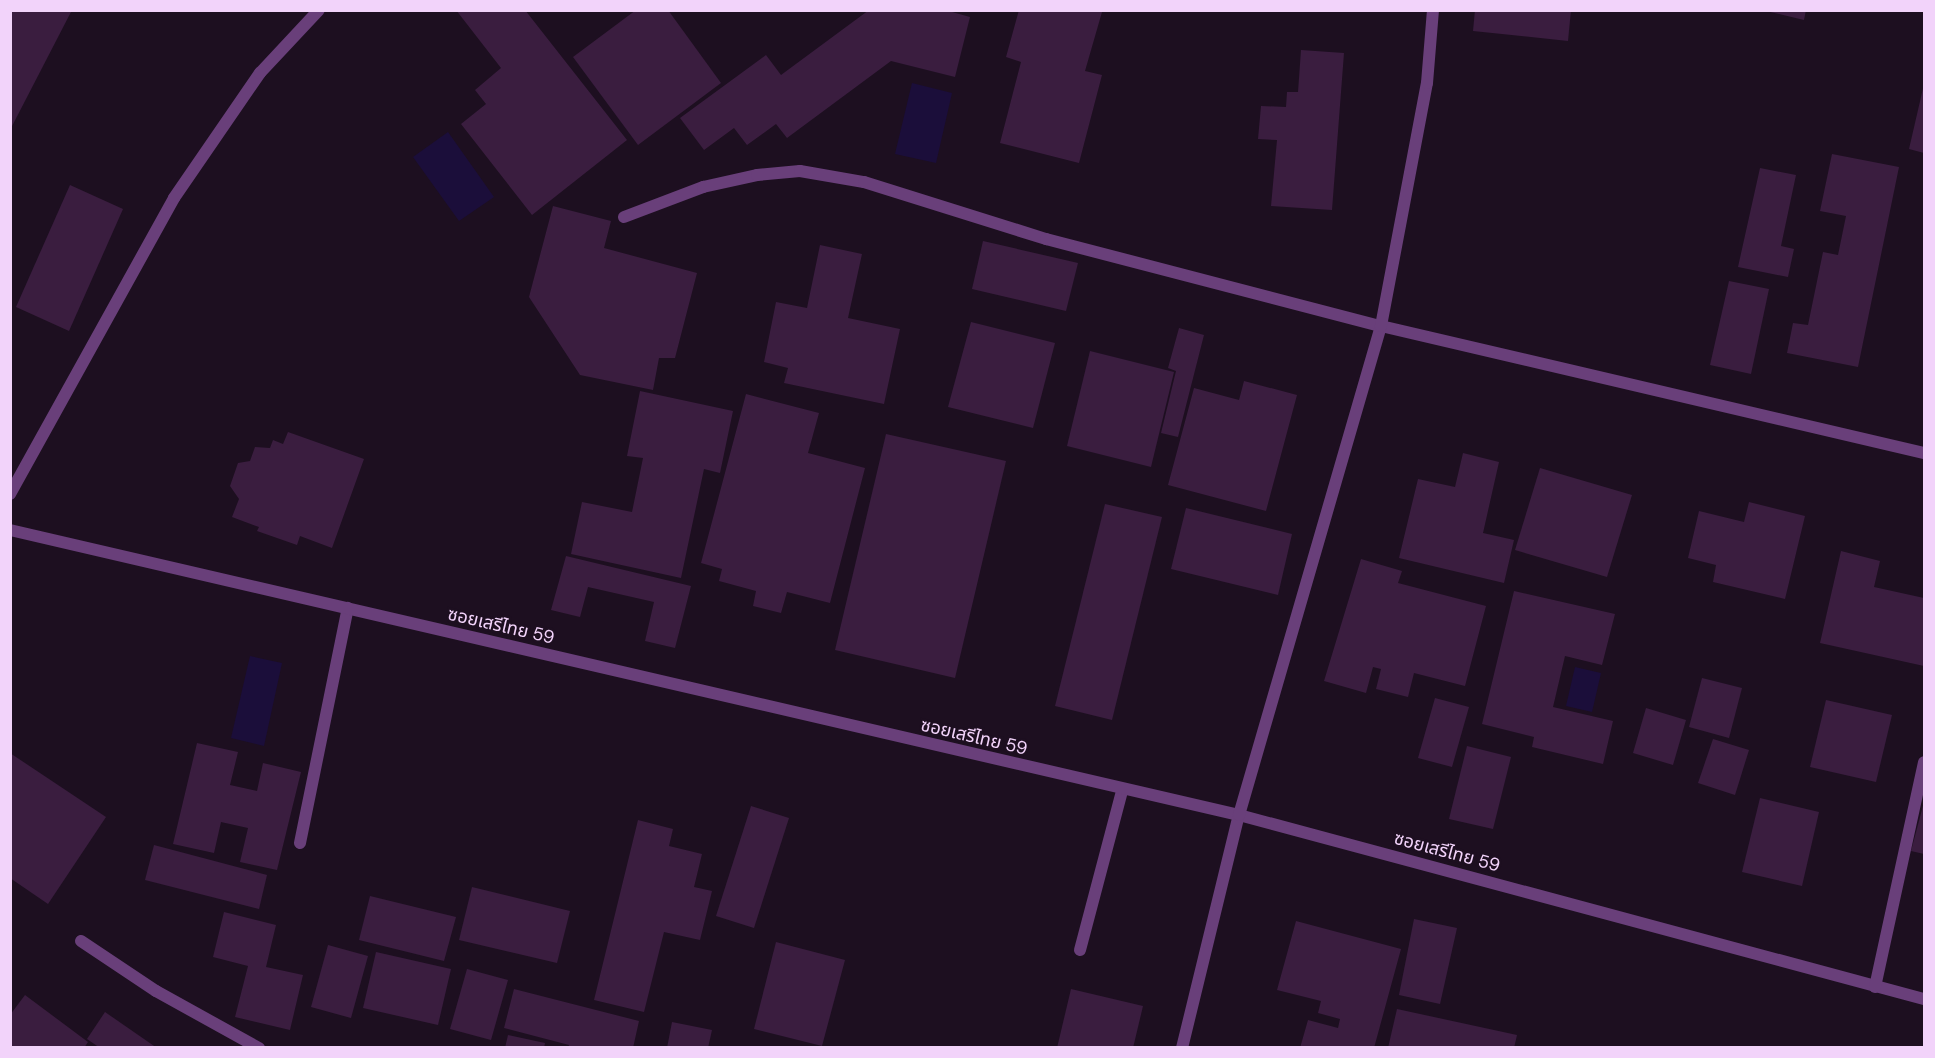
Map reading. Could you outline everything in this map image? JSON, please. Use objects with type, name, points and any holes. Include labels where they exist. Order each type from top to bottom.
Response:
[{"type":"street","points":[[10,494],[174,198],[260,73],[319,10]]},
{"type":"street","points":[[1182,1047],[1239,815],[1381,326],[1427,83],[1433,10]]},
{"type":"street","points":[[624,217],[703,187],[800,171],[864,182],[1046,239],[1381,326],[1924,453]]},
{"type":"street","name":"ซอยเสรีไทย 59","points":[[10,530],[1122,790],[1239,815],[1924,999]]},
{"type":"street","points":[[300,843],[348,608]]},
{"type":"street","points":[[1875,987],[1924,762]]},
{"type":"street","points":[[1080,950],[1122,790]]},
{"type":"street","points":[[81,941],[156,991],[259,1047]]},
{"type":"shaded area","points":[[912,83],[952,93],[936,163],[895,154]]},
{"type":"shaded area","points":[[448,132],[494,197],[459,221],[413,157]]},
{"type":"shaded area","points":[[250,656],[282,663],[264,746],[231,738]]},
{"type":"shaded area","points":[[1575,667],[1601,673],[1592,712],[1566,706]]},
{"type":"building","points":[[10,10],[72,10],[10,130]]},
{"type":"building","points":[[456,10],[525,10],[627,140],[532,215],[461,124],[486,104],[475,90],[501,68]]},
{"type":"building","points":[[636,10],[668,10],[721,83],[638,145],[573,57]]},
{"type":"building","points":[[869,10],[945,10],[970,17],[955,77],[891,61],[787,138],[776,124],[747,145],[734,128],[704,150],[680,118],[766,55],[781,75]]},
{"type":"building","points":[[1019,10],[1102,12],[1085,71],[1102,75],[1079,163],[1000,143],[1021,62],[1006,57]]},
{"type":"building","points":[[1475,10],[1571,10],[1568,41],[1473,31]]},
{"type":"building","points":[[1762,10],[1806,10],[1804,20]]},
{"type":"building","points":[[1301,50],[1344,53],[1332,210],[1271,206],[1277,140],[1258,139],[1261,106],[1286,107],[1287,92],[1298,92]]},
{"type":"building","points":[[1924,84],[1924,153],[1909,149]]},
{"type":"building","points":[[1832,154],[1899,167],[1858,367],[1787,353],[1793,323],[1808,325],[1823,252],[1838,255],[1846,216],[1820,211]]},
{"type":"building","points":[[1760,168],[1796,175],[1781,246],[1794,249],[1788,277],[1738,267]]},
{"type":"building","points":[[70,185],[123,209],[69,331],[16,307]]},
{"type":"building","points":[[553,206],[611,221],[604,248],[697,273],[675,358],[659,358],[653,390],[580,375],[529,297]]},
{"type":"building","points":[[983,241],[1078,263],[1066,311],[972,289]]},
{"type":"building","points":[[820,245],[862,254],[848,318],[900,329],[884,404],[784,383],[788,368],[764,362],[776,302],[807,308]]},
{"type":"building","points":[[1729,281],[1769,289],[1751,374],[1710,365]]},
{"type":"building","points":[[971,322],[1055,343],[1033,428],[948,407]]},
{"type":"building","points":[[1179,328],[1204,335],[1178,437],[1161,433],[1176,371],[1168,368]]},
{"type":"building","points":[[1090,351],[1174,372],[1151,467],[1067,446]]},
{"type":"building","points":[[1244,381],[1297,395],[1266,511],[1168,485],[1194,388],[1239,400]]},
{"type":"building","points":[[640,391],[733,411],[720,473],[704,469],[681,578],[571,554],[582,502],[632,512],[643,458],[627,456]]},
{"type":"building","points":[[746,394],[819,413],[808,453],[865,468],[830,603],[787,592],[781,613],[753,606],[756,591],[719,581],[722,569],[701,563]]},
{"type":"building","points":[[288,432],[364,459],[332,548],[300,536],[297,545],[257,531],[259,527],[232,517],[239,499],[230,486],[238,463],[250,461],[255,447],[270,448],[273,440],[283,444]]},
{"type":"building","points":[[886,434],[1006,461],[955,678],[835,650]]},
{"type":"building","points":[[1463,453],[1499,462],[1483,533],[1514,540],[1504,583],[1399,558],[1418,479],[1455,487]]},
{"type":"building","points":[[1540,468],[1632,495],[1607,577],[1515,550]]},
{"type":"building","points":[[1749,502],[1805,516],[1785,599],[1713,582],[1716,565],[1688,558],[1699,511],[1744,522]]},
{"type":"building","points":[[1105,504],[1162,517],[1112,720],[1055,706]]},
{"type":"building","points":[[1186,508],[1292,534],[1278,595],[1171,569]]},
{"type":"building","points":[[1841,551],[1880,561],[1874,587],[1924,598],[1924,666],[1820,643]]},
{"type":"building","points":[[566,556],[691,586],[675,648],[645,641],[654,602],[588,587],[580,617],[551,610]]},
{"type":"building","points":[[1361,559],[1402,571],[1398,583],[1486,606],[1465,686],[1414,673],[1408,697],[1376,689],[1381,669],[1373,667],[1366,693],[1324,681]]},
{"type":"building","points":[[1514,591],[1615,614],[1602,665],[1565,656],[1553,707],[1613,721],[1603,764],[1532,747],[1534,737],[1482,724]]},
{"type":"building","points":[[1702,678],[1742,688],[1729,738],[1689,727]]},
{"type":"building","points":[[1435,698],[1469,707],[1452,767],[1418,758]]},
{"type":"building","points":[[1826,700],[1892,715],[1876,782],[1810,767]]},
{"type":"building","points":[[1646,708],[1686,720],[1673,765],[1633,753]]},
{"type":"building","points":[[1713,739],[1749,750],[1735,795],[1698,783]]},
{"type":"building","points":[[197,743],[238,752],[230,785],[257,791],[263,763],[301,772],[277,870],[240,862],[248,828],[221,822],[214,853],[173,844]]},
{"type":"building","points":[[1467,746],[1511,757],[1493,829],[1449,819]]},
{"type":"building","points":[[10,753],[106,817],[48,904],[10,878]]},
{"type":"building","points":[[1760,798],[1819,812],[1802,886],[1742,872]]},
{"type":"building","points":[[1924,802],[1924,854],[1911,851]]},
{"type":"building","points":[[751,806],[789,818],[754,928],[716,916]]},
{"type":"building","points":[[638,820],[673,829],[669,846],[702,854],[694,887],[712,891],[700,940],[664,932],[644,1012],[594,1000]]},
{"type":"building","points":[[154,845],[267,875],[259,909],[145,880]]},
{"type":"building","points":[[472,887],[570,911],[557,963],[459,940]]},
{"type":"building","points":[[370,896],[456,917],[444,961],[359,940]]},
{"type":"building","points":[[224,912],[276,925],[266,967],[303,975],[290,1030],[235,1017],[248,966],[213,957]]},
{"type":"building","points":[[1414,919],[1457,928],[1440,1004],[1399,995]]},
{"type":"building","points":[[1296,921],[1401,949],[1374,1048],[1300,1048],[1308,1020],[1338,1028],[1340,1019],[1318,1013],[1321,1001],[1277,990]]},
{"type":"building","points":[[776,942],[845,960],[822,1046],[754,1029]]},
{"type":"building","points":[[328,945],[368,956],[351,1018],[311,1007]]},
{"type":"building","points":[[376,952],[451,969],[438,1025],[363,1008]]},
{"type":"building","points":[[467,969],[508,980],[491,1040],[450,1029]]},
{"type":"building","points":[[514,989],[639,1021],[633,1048],[568,1048],[569,1045],[504,1028]]},
{"type":"building","points":[[1071,989],[1143,1006],[1133,1048],[1057,1048]]},
{"type":"building","points":[[25,995],[88,1042],[84,1048],[10,1048],[10,1015]]},
{"type":"building","points":[[1397,1009],[1517,1035],[1514,1048],[1388,1048]]},
{"type":"building","points":[[105,1012],[157,1048],[100,1048],[87,1039]]},
{"type":"building","points":[[672,1022],[712,1030],[708,1048],[667,1048]]},
{"type":"building","points":[[508,1035],[545,1043],[544,1048],[505,1048]]}]
